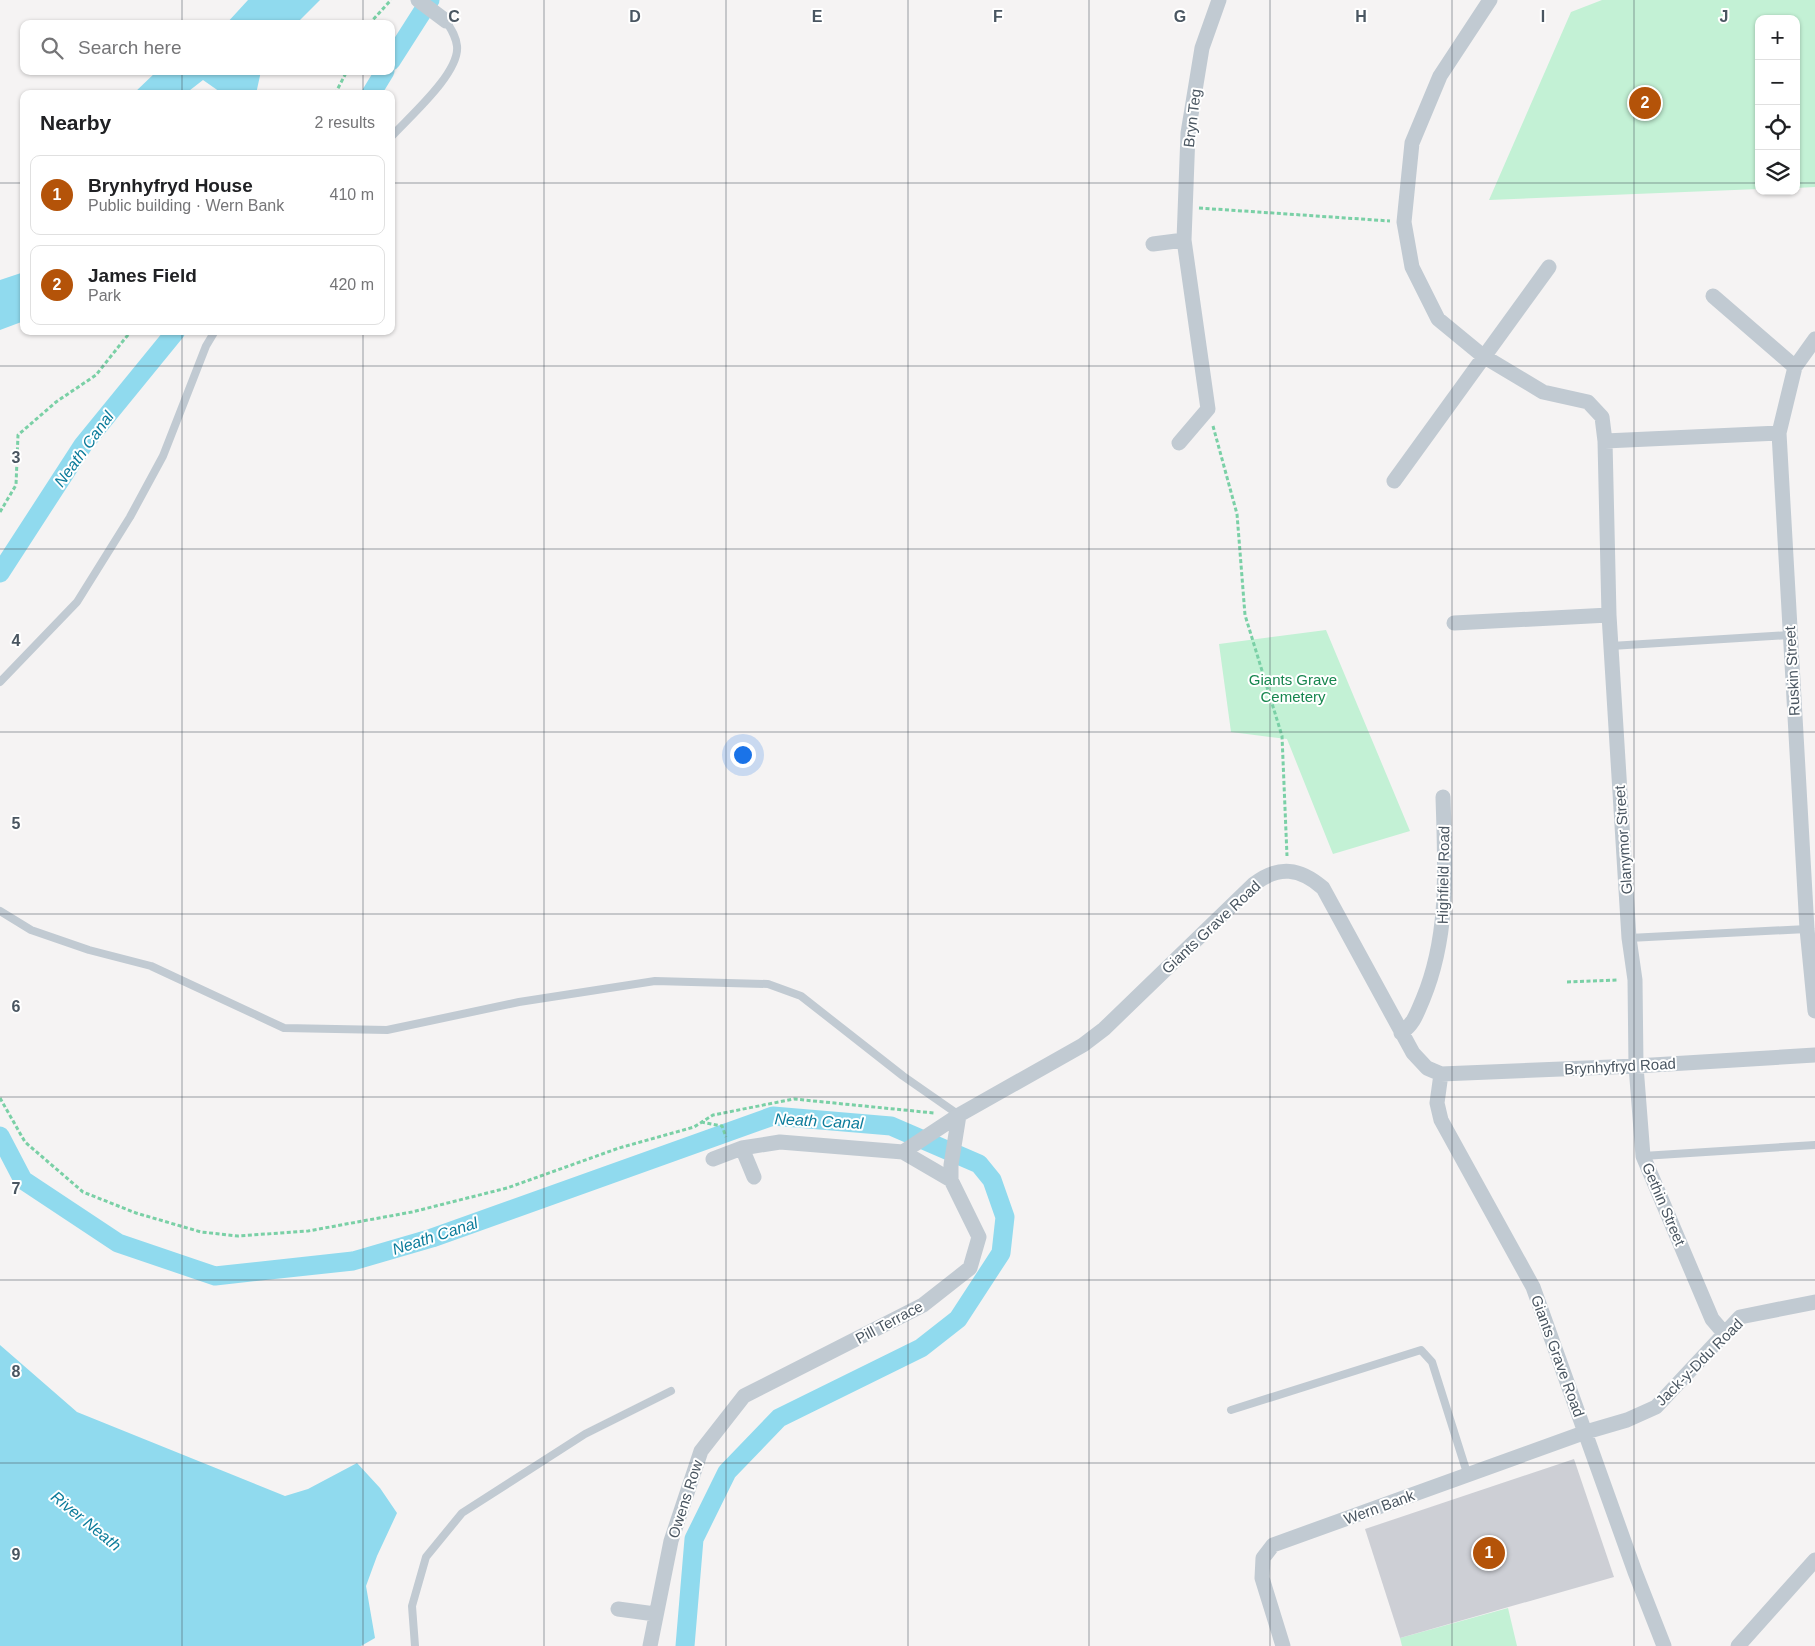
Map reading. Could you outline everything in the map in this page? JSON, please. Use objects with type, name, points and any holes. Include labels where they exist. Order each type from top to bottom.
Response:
[{"type":"street","points":[[418,0],[446,21]]},
{"type":"street","name":"Bryn Teg","points":[[1208,409],[1184,240],[1188,133],[1200,58],[1219,0]]},
{"type":"street","points":[[1483,356],[1438,319],[1412,267],[1404,222],[1412,143],[1440,76],[1490,0]]},
{"type":"street","points":[[1153,244],[1184,240]]},
{"type":"street","points":[[1394,481],[1548,267]]},
{"type":"street","points":[[1713,296],[1794,367]]},
{"type":"street","name":"Ruskin Street","points":[[1815,339],[1794,367],[1779,433],[1807,928],[1815,1011]]},
{"type":"street","name":"Glanymor Street","points":[[1483,356],[1543,392],[1588,402],[1602,417],[1605,441],[1609,615],[1629,938],[1635,980],[1636,1066]]},
{"type":"street","points":[[1179,443],[1208,409]]},
{"type":"street","points":[[1605,441],[1779,433]]},
{"type":"street","points":[[1454,623],[1609,615]]},
{"type":"street","name":"Highfield Road","points":[[1401,1033],[1412,1026],[1430,982],[1440,945],[1445,912],[1443,797]]},
{"type":"street","name":"Giants Grave Road","points":[[906,1150],[936,1132],[959,1115],[1083,1045],[1104,1029],[1254,884],[1267,875],[1287,871],[1299,872],[1311,877],[1323,888],[1401,1033],[1413,1053],[1427,1068]]},
{"type":"street","name":"Brynhyfryd Road","points":[[1427,1068],[1441,1074],[1636,1066],[1815,1055]]},
{"type":"street","name":"Gethin Street","points":[[1636,1066],[1644,1156],[1712,1319],[1724,1333]]},
{"type":"street","name":"Giants Grave Road","points":[[1441,1074],[1437,1103],[1441,1120],[1533,1287],[1635,1572],[1664,1646]]},
{"type":"street","points":[[713,1159],[742,1148],[780,1142],[906,1150],[951,1172],[959,1115]]},
{"type":"street","points":[[742,1148],[754,1177]]},
{"type":"street","name":"Pill Terrace","points":[[744,1396],[923,1305],[970,1268],[979,1237],[951,1172]]},
{"type":"street","name":"Jack-y-Ddu Road","points":[[1586,1432],[1627,1420],[1656,1407],[1740,1317],[1815,1302]]},
{"type":"street","name":"Owens Row","points":[[650,1646],[671,1541],[701,1451],[744,1396]]},
{"type":"street","name":"Wern Bank","points":[[1283,1646],[1262,1578],[1263,1558],[1273,1545],[1586,1432]]},
{"type":"street","points":[[1738,1646],[1815,1560]]},
{"type":"street","points":[[618,1609],[655,1614]]},
{"type":"lane","points":[[395,133],[450,73],[457,48],[454,35],[446,21]]},
{"type":"lane","points":[[0,682],[77,602],[130,517],[163,456],[206,346],[213,335]]},
{"type":"lane","points":[[1611,646],[1790,635]]},
{"type":"lane","points":[[0,911],[31,930],[89,950],[152,966],[284,1028],[387,1030],[519,1002],[655,981],[768,984],[802,996],[903,1076],[959,1115]]},
{"type":"lane","points":[[1629,938],[1807,928]]},
{"type":"lane","points":[[1644,1156],[1815,1145]]},
{"type":"lane","points":[[1231,1410],[1422,1350],[1432,1362],[1468,1476]]},
{"type":"lane","points":[[415,1646],[412,1606],[426,1557],[462,1513],[585,1434],[671,1392]]},
{"type":"path","points":[[373,20],[391,0]]},
{"type":"path","points":[[337,90],[345,75]]},
{"type":"path","points":[[1186,208],[1404,222]]},
{"type":"path","points":[[0,512],[16,485],[18,435],[56,402],[96,375],[128,335]]},
{"type":"path","points":[[1208,409],[1237,514],[1245,615],[1282,736],[1287,871]]},
{"type":"path","points":[[1567,982],[1635,980]]},
{"type":"path","points":[[0,1098],[25,1142],[83,1192],[136,1213],[200,1232],[238,1236],[308,1231],[412,1212],[507,1188],[619,1148],[694,1126],[713,1115],[794,1099],[959,1115]]},
{"type":"path","points":[[701,1122],[722,1126]]},
{"type":"green space","points":[[1602,0],[1815,0],[1815,187],[1800,188],[1800,15],[1755,15],[1755,189],[1489,200],[1571,12]]},
{"type":"green space","name":"Giants Grave Cemetery","points":[[1326,630],[1410,831],[1333,854],[1287,739],[1231,732],[1219,644]]},
{"type":"green space","points":[[1508,1608],[1517,1646],[1402,1646],[1400,1638]]},
{"type":"water","points":[[248,0],[320,0],[300,20],[230,20]]},
{"type":"water","points":[[153,75],[260,75],[257,90],[217,90],[203,80],[190,90],[137,90]]},
{"type":"water","points":[[20,273],[20,322],[0,330],[0,280]]},
{"type":"water","name":"River Neath","points":[[0,1345],[77,1412],[285,1496],[308,1489],[357,1463],[380,1488],[397,1513],[377,1556],[366,1586],[375,1638],[361,1646],[0,1646]]},
{"type":"building","points":[[1574,1459],[1614,1577],[1400,1638],[1365,1529]]},
{"type":"waterway","name":"Neath Canal","points":[[395,55],[430,0]]},
{"type":"waterway","name":"Neath Canal","points":[[373,90],[383,75]]},
{"type":"waterway","name":"Neath Canal","points":[[0,573],[83,445],[173,335]]},
{"type":"waterway","name":"Neath Canal","points":[[0,1136],[23,1180],[118,1243],[215,1276],[353,1261],[432,1238],[773,1116],[891,1126],[979,1164],[992,1180],[1005,1217],[1001,1253],[958,1319],[921,1348],[779,1418],[727,1472],[694,1539],[685,1646]]},
{"type":"place","name":"James Field","points":[[1645,103]]},
{"type":"place","name":"Brynhyfryd House","points":[[1489,1553]]}]
